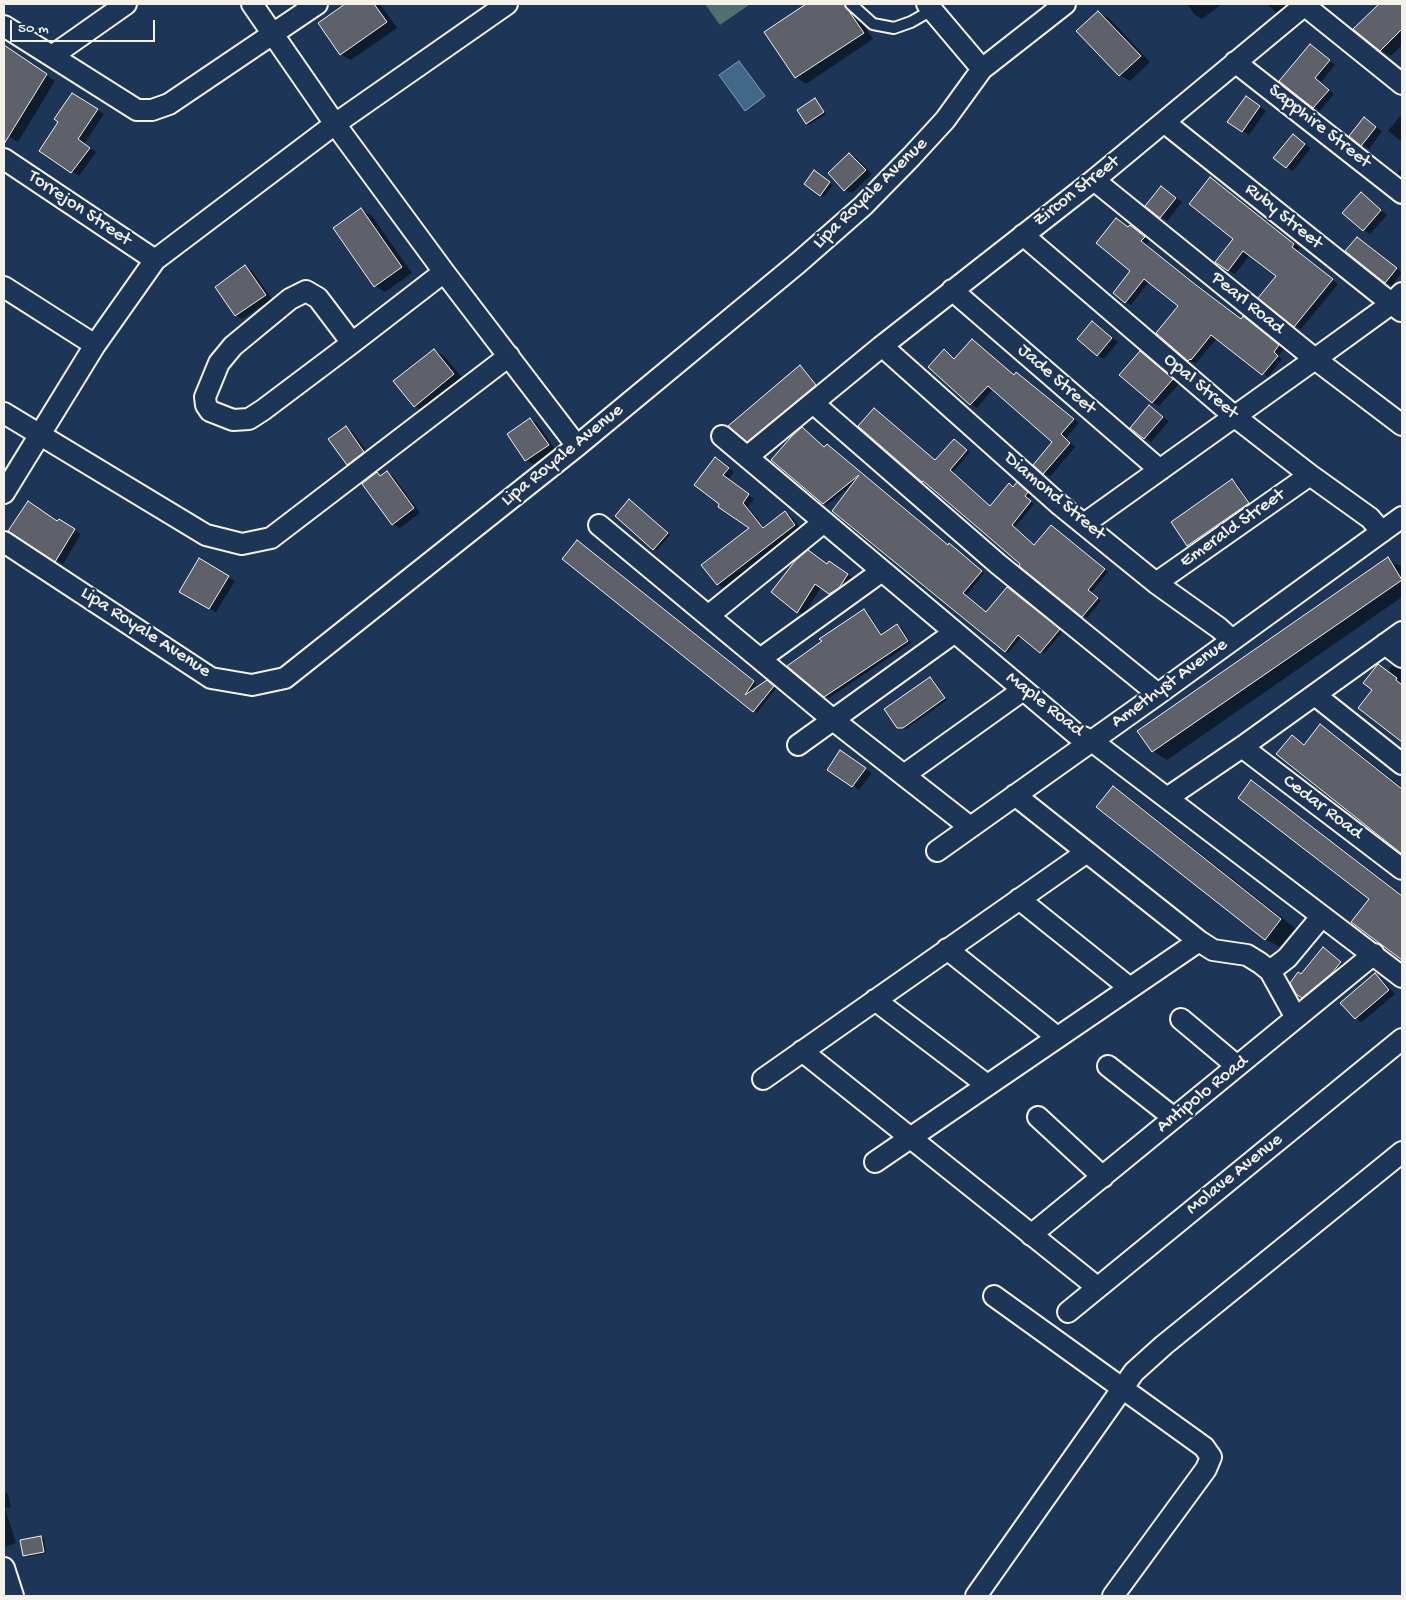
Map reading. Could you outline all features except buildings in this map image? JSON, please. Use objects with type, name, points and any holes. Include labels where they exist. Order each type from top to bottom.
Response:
[{"type":"street","points":[[52,56],[126,4]]},
{"type":"street","points":[[252,4],[334,124],[444,272],[578,446]]},
{"type":"street","points":[[4,26],[137,110],[152,110],[169,104],[318,4]]},
{"type":"street","points":[[4,493],[95,345],[155,260],[334,124],[507,4]]},
{"type":"street","name":"Lipa Royale Avenue","points":[[4,542],[211,678],[252,685],[285,678],[578,446],[798,263],[863,206],[912,157],[945,120],[982,69],[1065,4]]},
{"type":"street","points":[[1305,5],[1402,84]]},
{"type":"street","name":"Zircon Street","points":[[747,457],[952,290],[1094,180],[1305,5]]},
{"type":"street","points":[[930,7],[982,69]]},
{"type":"street","name":"Sapphire Street","points":[[1235,62],[1402,193]]},
{"type":"street","name":"Ruby Street","points":[[1164,122],[1398,303]]},
{"type":"street","name":"Torrejon Street","points":[[4,159],[155,260]]},
{"type":"street","name":"Pearl Road","points":[[1094,180],[1315,359],[1402,425]]},
{"type":"street","name":"Opal Street","points":[[1023,235],[1234,416],[1310,475],[1370,518],[1382,532]]},
{"type":"street","points":[[352,343],[318,298],[306,291],[290,299],[233,346],[219,364],[205,396],[206,405],[210,411],[233,420],[249,418],[263,410],[352,343],[444,272]]},
{"type":"street","points":[[4,287],[95,345]]},
{"type":"street","name":"Jade Street","points":[[952,290],[1160,470]]},
{"type":"street","points":[[1084,524],[1234,416],[1398,303]]},
{"type":"street","name":"Diamond Street","points":[[882,346],[1060,506],[1156,583],[1219,628],[1232,640]]},
{"type":"street","points":[[4,413],[206,535],[242,544],[271,538],[509,356]]},
{"type":"street","points":[[813,402],[998,564],[1158,694]]},
{"type":"street","name":"Maple Road","points":[[722,436],[1076,734],[1092,741],[1402,977]]},
{"type":"street","name":"Emerald Street","points":[[1156,583],[1310,475]]},
{"type":"street","name":"Amethyst Avenue","points":[[937,851],[1402,517]]},
{"type":"street","points":[[708,616],[824,522]]},
{"type":"street","points":[[599,525],[832,719],[970,827]]},
{"type":"street","points":[[760,659],[882,571]]},
{"type":"street","points":[[798,745],[954,632]]},
{"type":"street","points":[[1167,798],[1242,747],[1402,632]]},
{"type":"street","points":[[1385,644],[1402,657]]},
{"type":"street","points":[[904,774],[1023,690]]},
{"type":"street","points":[[1314,695],[1402,764]]},
{"type":"street","name":"Cedar Road","points":[[1242,747],[1402,870]]},
{"type":"street","points":[[1015,795],[1198,941],[1212,950],[1247,955],[1260,963],[1270,972],[1296,1018]]},
{"type":"street","points":[[763,1078],[1087,852]]},
{"type":"street","points":[[1019,899],[1130,988]]},
{"type":"street","points":[[1270,972],[1287,958],[1322,916]]},
{"type":"street","points":[[875,1162],[1198,941]]},
{"type":"street","points":[[947,949],[1057,1038]]},
{"type":"street","name":"Antipolo Road","points":[[1031,1235],[1374,954]]},
{"type":"street","points":[[875,1000],[987,1085]]},
{"type":"street","points":[[1180,1019],[1237,1066]]},
{"type":"street","name":"Molave Avenue","points":[[1068,1312],[1402,1039]]},
{"type":"street","points":[[802,1050],[1097,1288]]},
{"type":"street","points":[[1108,1066],[1174,1118]]},
{"type":"street","points":[[1038,1117],[1103,1176]]},
{"type":"street","points":[[976,1596],[1134,1372],[1164,1345],[1402,1152]]},
{"type":"street","points":[[994,1296],[1204,1447],[1211,1458],[1206,1469],[1113,1596]]},
{"type":"street","points":[[4,1568],[13,1596]]},
{"type":"lane","points":[[851,4],[873,24],[894,28],[911,22],[930,7]]},
{"type":"green space","points":[[705,4],[748,4],[749,5],[720,25]]},
{"type":"water","points":[[739,61],[765,96],[745,111],[719,75]]}]
